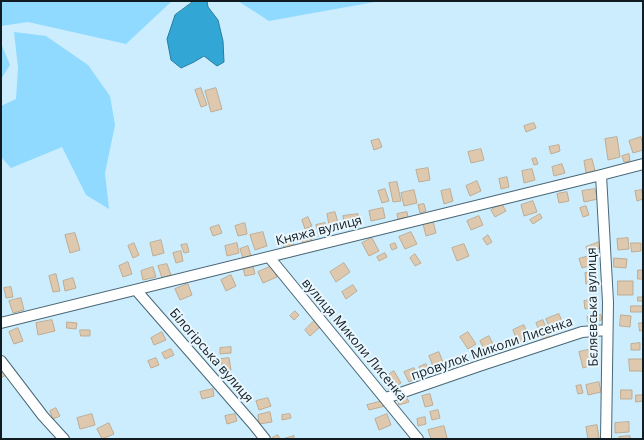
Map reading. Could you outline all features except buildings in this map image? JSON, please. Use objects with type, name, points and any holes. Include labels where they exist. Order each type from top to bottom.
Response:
[{"type":"street","name":"Княжа вулиця","points":[[1,323],[643,164]]},
{"type":"street","name":"Бєляєвська вулиця","points":[[601,175],[608,302],[606,439]]},
{"type":"street","name":"вулиця Миколи Лисенка","points":[[269,257],[386,398],[418,439]]},
{"type":"street","name":"Білогірська вулиця","points":[[136,290],[265,439]]},
{"type":"street","name":"провулок Миколи Лисенка","points":[[386,398],[582,332],[607,330]]},
{"type":"street","points":[[1,361],[43,416],[64,439]]},
{"type":"shaded area","points":[[1,1],[172,1],[126,44],[28,22],[1,26]]},
{"type":"shaded area","points":[[194,1],[207,1],[208,7],[218,20],[223,41],[224,62],[217,66],[204,56],[181,68],[171,60],[167,39],[175,15]]},
{"type":"shaded area","points":[[238,1],[380,1],[269,21]]},
{"type":"shaded area","points":[[14,32],[46,36],[88,65],[110,96],[115,125],[105,173],[109,209],[86,195],[62,147],[11,168],[1,157],[1,106],[16,99],[18,68]]},
{"type":"shaded area","points":[[1,43],[10,65],[1,79]]}]
